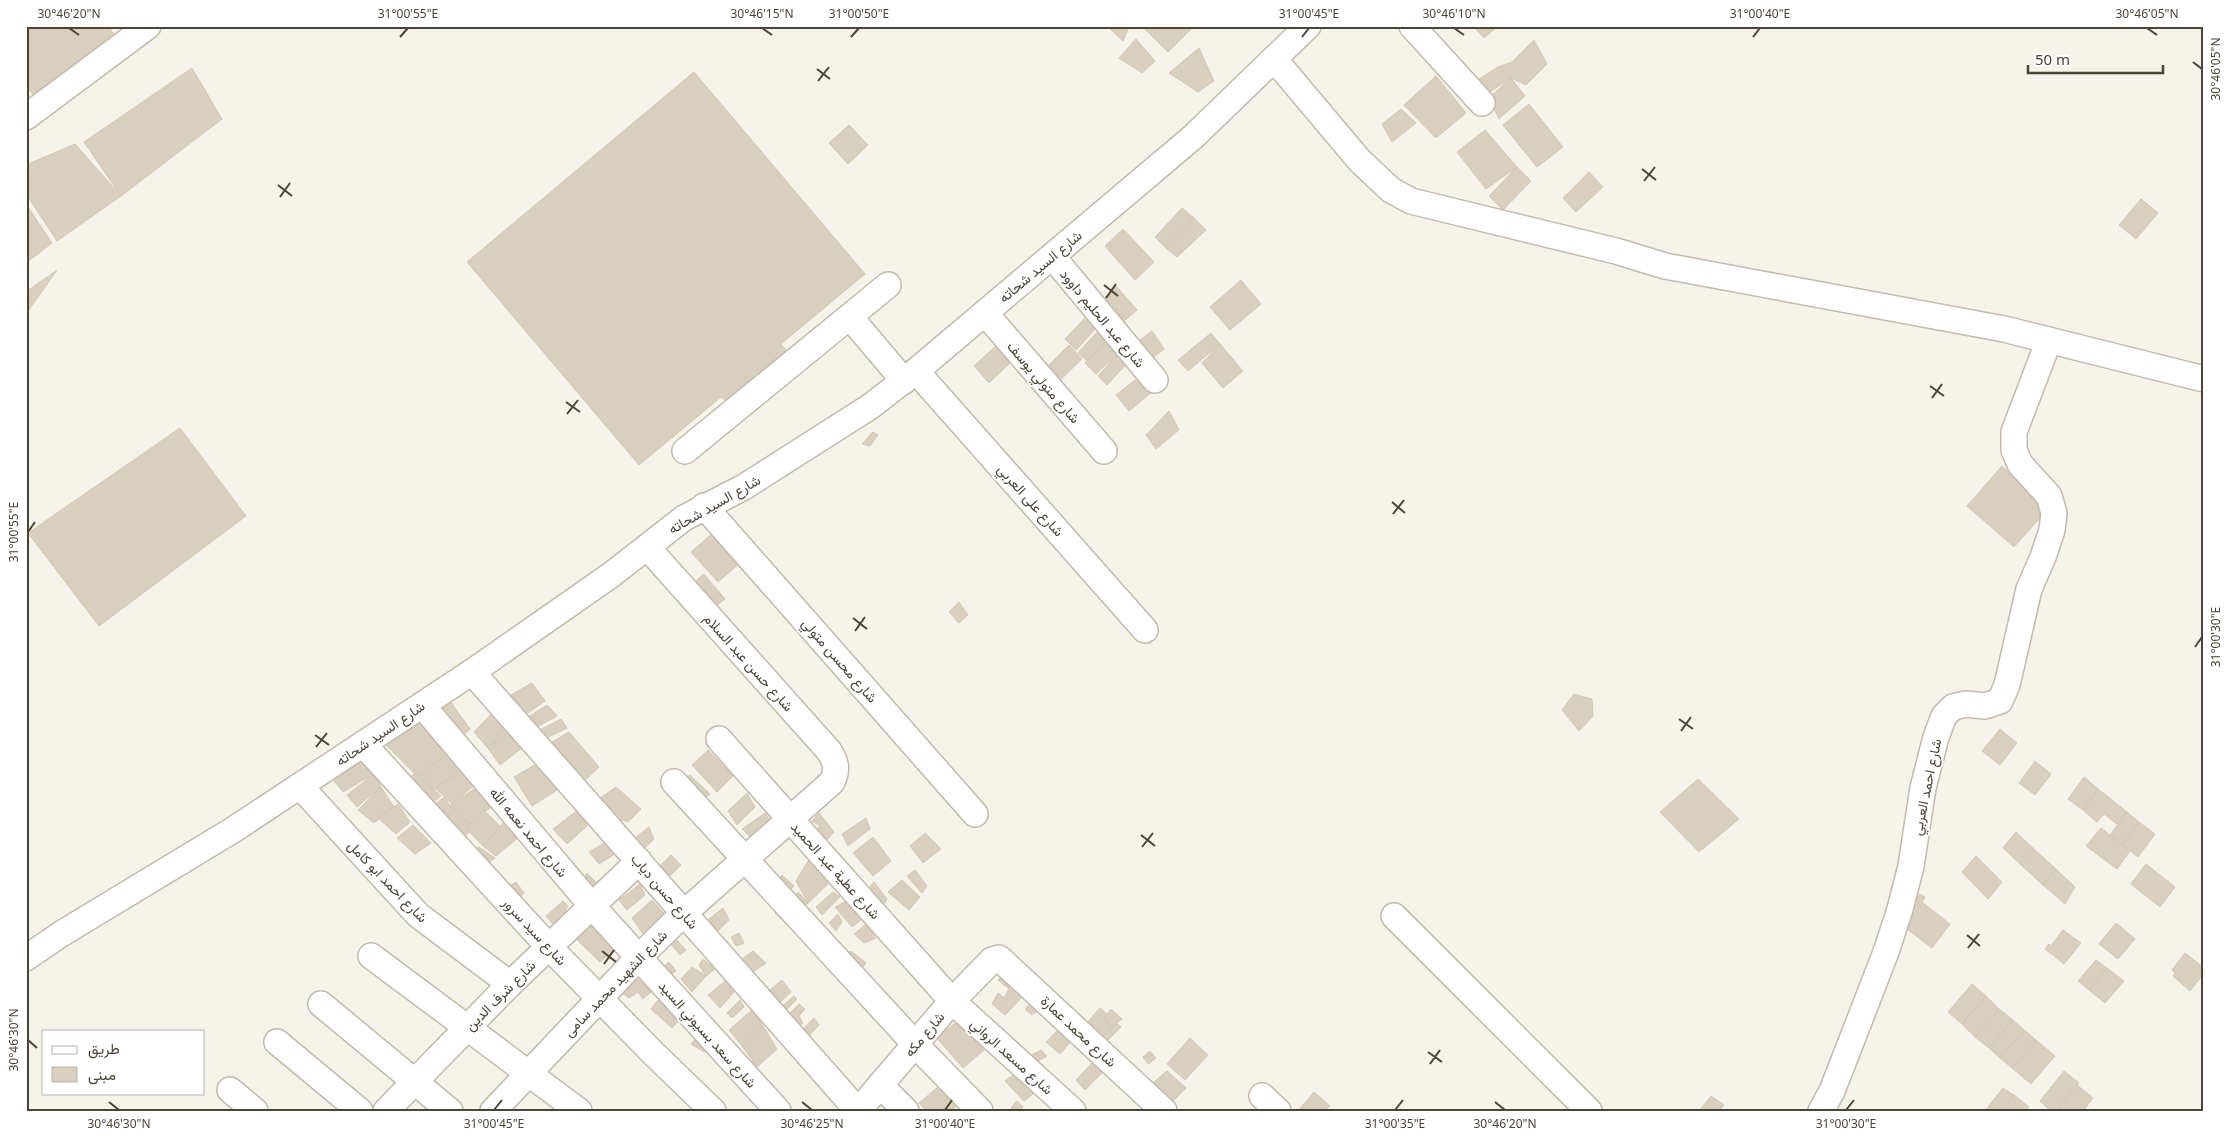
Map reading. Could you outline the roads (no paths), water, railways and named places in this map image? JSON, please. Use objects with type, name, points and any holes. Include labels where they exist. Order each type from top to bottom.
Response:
[{"type":"street","points":[[26,117],[148,26]]},
{"type":"street","points":[[1412,26],[1482,103]]},
{"type":"street","name":"شارع السيد شحاته","points":[[26,958],[61,934],[233,830],[472,672],[611,575],[671,528],[704,506],[744,487],[871,406],[910,376],[1193,136],[1275,60],[1294,31]]},
{"type":"street","points":[[1275,60],[1360,161],[1391,190],[1411,201],[1616,251],[1665,266],[2004,329],[2204,378]]},
{"type":"street","name":"شارع عبد الحليم داوود","points":[[1052,256],[1155,380]]},
{"type":"street","points":[[686,451],[888,285]]},
{"type":"street","name":"شارع متولي يوسف","points":[[984,313],[1104,450]]},
{"type":"street","name":"شارع على العربي","points":[[850,317],[910,376],[1146,630]]},
{"type":"street","name":"شارع احمد العربي","points":[[1821,1111],[1832,1091],[1886,952],[1900,909],[1911,866],[1923,788],[1936,737],[1944,716],[1953,707],[1966,704],[1985,706],[2000,701],[2007,685],[2029,589],[2052,530],[2054,513],[2049,496],[2020,464],[2014,450],[2014,432],[2049,340]]},
{"type":"street","name":"شارع محسن متولي","points":[[704,506],[975,814]]},
{"type":"street","name":"شارع حسن عبد السلام","points":[[647,547],[828,751],[835,760],[837,771],[832,782]]},
{"type":"street","name":"شارع حسن دياب","points":[[472,672],[858,1111]]},
{"type":"street","name":"شارع احمد نعمه الله","points":[[422,705],[592,906],[639,957]]},
{"type":"street","name":"شارع عطية عبد الحميد","points":[[719,739],[952,1001]]},
{"type":"street","name":"شارع سيد سرور","points":[[364,744],[549,947],[713,1111]]},
{"type":"street","points":[[674,782],[980,1111]]},
{"type":"street","name":"شارع الشهيد محمد سامى","points":[[493,1111],[639,957],[684,913],[832,782]]},
{"type":"street","name":"شارع احمد ابو كامل","points":[[300,786],[418,915],[510,984]]},
{"type":"street","name":"شارع شرف الدين","points":[[386,1111],[510,984],[639,862]]},
{"type":"street","points":[[1394,916],[1589,1111]]},
{"type":"street","points":[[371,956],[579,1111]]},
{"type":"street","name":"شارع سعد بسيوني السيد","points":[[639,957],[778,1111]]},
{"type":"street","name":"شارع محمد عمارة","points":[[992,960],[1002,959],[1164,1111]]},
{"type":"street","name":"شارع مكه","points":[[858,1111],[952,1001],[992,960]]},
{"type":"street","name":"شارع مسعد الرواني","points":[[952,1001],[1073,1111]]},
{"type":"street","points":[[321,1004],[450,1111]]},
{"type":"street","points":[[277,1042],[360,1111]]},
{"type":"street","points":[[880,1085],[906,1111]]},
{"type":"street","points":[[230,1090],[255,1111]]}]
